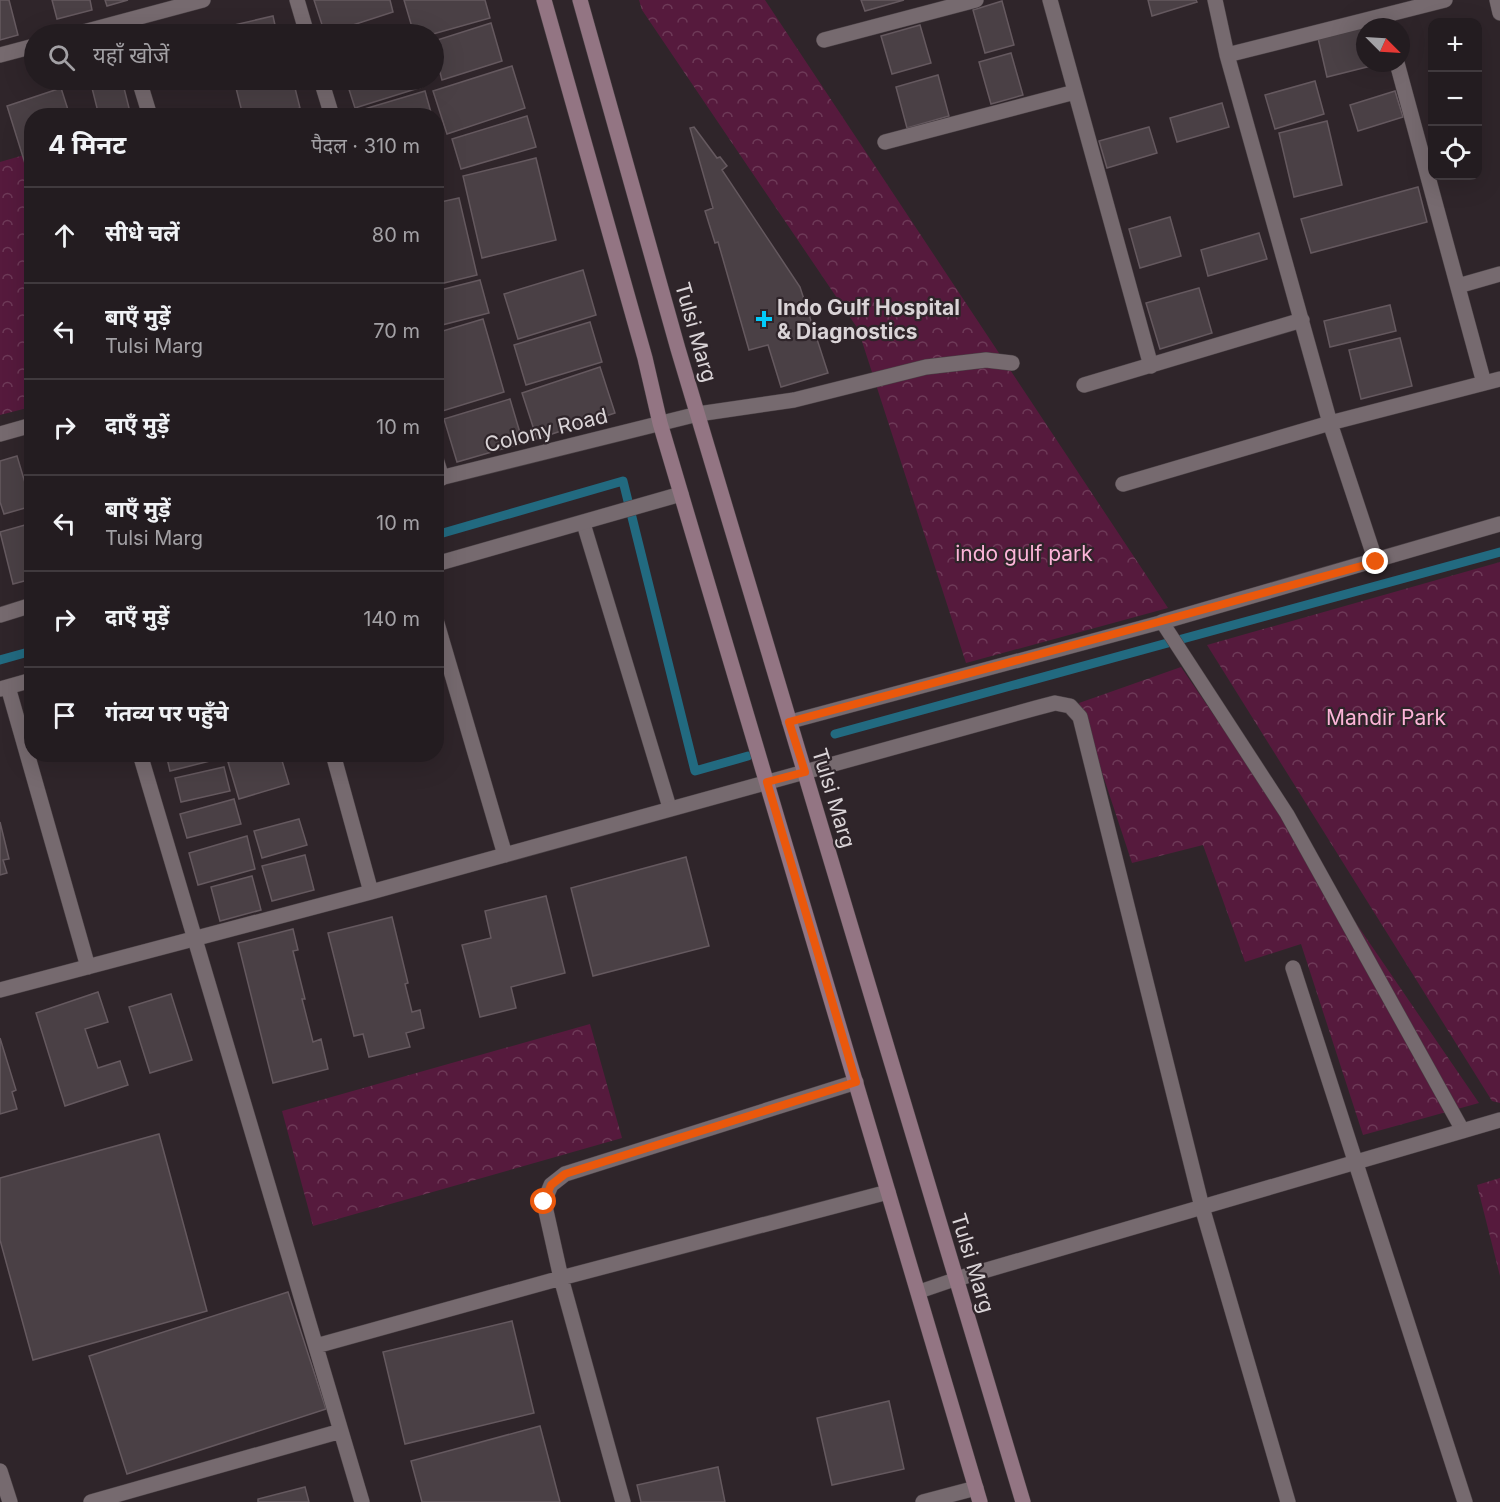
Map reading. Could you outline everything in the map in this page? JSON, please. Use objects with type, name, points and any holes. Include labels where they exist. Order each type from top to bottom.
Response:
[{"type":"street","points":[[135,24],[203,0]]},
{"type":"street","points":[[297,0],[304,24]]},
{"type":"street","points":[[544,0],[645,358],[660,423],[978,1495],[923,1502]]},
{"type":"street","name":"Tulsi Marg","points":[[580,0],[698,414],[1023,1502]]},
{"type":"street","points":[[824,40],[976,0]]},
{"type":"street","points":[[1050,0],[1151,366]]},
{"type":"street","points":[[1215,0],[1227,55],[1330,423],[1376,562]]},
{"type":"street","points":[[1397,18],[1445,0]]},
{"type":"street","points":[[1497,0],[1500,13]]},
{"type":"street","points":[[1227,55],[1356,28]]},
{"type":"street","points":[[0,55],[24,49]]},
{"type":"street","points":[[1399,72],[1484,383]]},
{"type":"street","points":[[142,90],[148,108]]},
{"type":"street","points":[[324,90],[330,108]]},
{"type":"street","points":[[885,142],[1075,92]]},
{"type":"street","points":[[1458,286],[1500,274]]},
{"type":"street","points":[[1084,385],[1302,320]]},
{"type":"street","name":"Colony Road","points":[[444,477],[698,414],[794,400],[926,367],[986,360],[1012,363]]},
{"type":"street","points":[[1123,484],[1330,423],[1500,379]]},
{"type":"street","points":[[0,434],[24,427]]},
{"type":"street","points":[[444,562],[681,494]]},
{"type":"street","points":[[1163,622],[1376,562],[1500,524]]},
{"type":"street","points":[[0,615],[24,608]]},
{"type":"street","points":[[444,647],[505,855]]},
{"type":"street","points":[[24,682],[4,688],[24,754]]},
{"type":"street","points":[[0,990],[371,892],[1036,708],[1055,704],[1070,706],[1080,717],[1202,1207],[1288,1502]]},
{"type":"street","points":[[26,762],[88,967]]},
{"type":"street","points":[[142,762],[362,1502]]},
{"type":"street","points":[[335,762],[371,892]]},
{"type":"street","points":[[1293,968],[1466,1502]]},
{"type":"street","points":[[623,1502],[561,1278],[544,1202],[551,1185],[565,1174],[856,1082]]},
{"type":"street","points":[[956,1279],[1500,1120]]},
{"type":"street","points":[[316,1346],[561,1278],[888,1192]]},
{"type":"street","points":[[91,1502],[113,1499],[341,1431]]},
{"type":"street","points":[[0,1471],[10,1502]]},
{"type":"lane","points":[[583,522],[670,809]]},
{"type":"lane","points":[[789,722],[1163,622],[1287,814],[1463,1131]]},
{"type":"lane","points":[[918,1292],[956,1279]]},
{"type":"green space","name":"indo gulf park","points":[[639,0],[765,0],[1168,608],[966,663],[858,329],[642,10]]},
{"type":"green space","points":[[24,155],[24,409],[0,415],[0,162]]},
{"type":"green space","name":"Mandir Park","points":[[1500,562],[1500,1103],[1492,1101],[1207,645]]},
{"type":"green space","points":[[1181,667],[1479,1103],[1363,1135],[1301,944],[1245,962],[1203,845],[1132,863],[1079,703]]},
{"type":"green space","points":[[590,1024],[622,1138],[313,1226],[282,1111]]},
{"type":"green space","points":[[1500,1178],[1500,1276],[1477,1185]]},
{"type":"building","points":[[0,0],[9,0],[18,35],[0,40]]},
{"type":"building","points":[[52,0],[90,0],[92,10],[57,19]]},
{"type":"building","points":[[105,0],[128,0],[107,6]]},
{"type":"building","points":[[314,0],[390,0],[393,12],[356,24],[322,24]]},
{"type":"building","points":[[404,0],[485,0],[490,18],[444,31],[444,24],[411,24]]},
{"type":"building","points":[[861,0],[904,0],[865,11]]},
{"type":"building","points":[[1148,0],[1196,0],[1197,2],[1152,16]]},
{"type":"building","points":[[1002,1],[1014,45],[985,53],[973,10]]},
{"type":"building","points":[[273,16],[275,24],[238,24]]},
{"type":"building","points":[[491,23],[502,61],[444,79],[444,38]]},
{"type":"building","points":[[920,25],[931,63],[892,74],[881,36]]},
{"type":"building","points":[[1356,29],[1356,70],[1327,77],[1318,38]]},
{"type":"building","points":[[1011,53],[1023,95],[991,104],[979,62]]},
{"type":"building","points":[[512,66],[525,108],[447,134],[444,125],[444,108],[439,108],[433,91],[444,90],[444,88]]},
{"type":"building","points":[[938,75],[949,116],[907,128],[896,87]]},
{"type":"building","points":[[1315,81],[1324,114],[1275,129],[1265,95]]},
{"type":"building","points":[[55,90],[62,90],[67,108],[24,108],[24,160],[7,106]]},
{"type":"building","points":[[92,90],[124,90],[129,108],[97,108]]},
{"type":"building","points":[[236,90],[296,90],[300,108],[241,108]]},
{"type":"building","points":[[349,90],[412,90],[355,108]]},
{"type":"building","points":[[425,91],[430,108],[368,108]]},
{"type":"building","points":[[1395,91],[1403,117],[1358,131],[1350,105]]},
{"type":"building","points":[[1222,103],[1229,127],[1177,142],[1170,118]]},
{"type":"building","points":[[527,116],[536,147],[461,169],[452,139]]},
{"type":"building","points":[[1327,121],[1342,185],[1294,197],[1279,133]]},
{"type":"building","points":[[694,127],[717,158],[720,157],[727,166],[722,170],[800,287],[828,373],[781,387],[768,345],[749,350],[718,242],[715,243],[705,211],[713,208],[690,128]]},
{"type":"building","points":[[1149,127],[1157,153],[1107,168],[1099,141]]},
{"type":"building","points":[[536,158],[556,240],[482,258],[463,176]]},
{"type":"building","points":[[1418,187],[1427,222],[1311,253],[1301,219]]},
{"type":"building","points":[[459,198],[477,275],[444,283],[444,201]]},
{"type":"building","points":[[1170,217],[1181,256],[1140,268],[1129,229]]},
{"type":"building","points":[[1259,233],[1267,259],[1208,276],[1201,250]]},
{"type":"building","points":[[583,270],[596,315],[518,339],[504,294]]},
{"type":"building","points":[[480,280],[489,313],[444,324],[444,289]]},
{"type":"building","points":[[1199,288],[1212,333],[1160,349],[1146,303]]},
{"type":"building","points":[[1390,305],[1396,331],[1330,347],[1324,321]]},
{"type":"building","points":[[483,319],[504,392],[444,411],[444,331]]},
{"type":"building","points":[[590,322],[602,362],[526,385],[514,345]]},
{"type":"building","points":[[1400,338],[1412,386],[1361,399],[1349,350]]},
{"type":"building","points":[[600,367],[615,413],[537,439],[522,393]]},
{"type":"building","points":[[510,399],[523,443],[457,462],[444,419]]},
{"type":"building","points":[[17,456],[24,479],[24,508],[4,514],[0,502],[0,461]]},
{"type":"building","points":[[24,525],[24,581],[13,584],[0,532]]},
{"type":"building","points":[[168,762],[206,762],[170,771]]},
{"type":"building","points":[[228,762],[282,762],[289,784],[239,799]]},
{"type":"building","points":[[224,767],[230,791],[181,802],[175,778]]},
{"type":"building","points":[[234,799],[241,824],[187,838],[180,814]]},
{"type":"building","points":[[299,819],[307,845],[262,858],[254,831]]},
{"type":"building","points":[[0,822],[9,859],[3,860],[7,873],[0,875]]},
{"type":"building","points":[[247,836],[255,869],[198,885],[189,853]]},
{"type":"building","points":[[305,855],[314,890],[272,901],[262,866]]},
{"type":"building","points":[[686,857],[709,946],[593,976],[571,888]]},
{"type":"building","points":[[252,876],[261,910],[220,921],[211,887]]},
{"type":"building","points":[[546,896],[565,973],[511,987],[516,1008],[480,1017],[462,945],[491,938],[485,911]]},
{"type":"building","points":[[392,917],[408,983],[405,984],[412,1012],[420,1010],[424,1028],[406,1033],[410,1047],[369,1057],[363,1034],[354,1036],[328,933]]},
{"type":"building","points":[[293,929],[298,950],[293,951],[305,999],[302,999],[313,1042],[321,1039],[328,1069],[273,1083],[238,943]]},
{"type":"building","points":[[98,992],[108,1022],[85,1029],[98,1068],[120,1061],[128,1085],[65,1106],[36,1013]]},
{"type":"building","points":[[171,994],[192,1060],[150,1073],[129,1007]]},
{"type":"building","points":[[0,1038],[16,1090],[12,1092],[17,1109],[0,1114]]},
{"type":"building","points":[[159,1134],[207,1311],[33,1360],[0,1240],[0,1178]]},
{"type":"building","points":[[288,1292],[326,1409],[127,1474],[89,1356]]},
{"type":"building","points":[[512,1321],[534,1413],[405,1444],[383,1352]]},
{"type":"building","points":[[889,1401],[904,1469],[832,1485],[817,1418]]},
{"type":"building","points":[[540,1426],[560,1502],[422,1502],[411,1461]]},
{"type":"building","points":[[718,1467],[725,1502],[641,1502],[637,1485]]},
{"type":"building","points":[[305,1487],[309,1502],[258,1502],[258,1499]]},
{"type":"waterway","points":[[444,533],[623,481],[695,771],[748,756]]},
{"type":"waterway","points":[[835,734],[1500,552]]},
{"type":"waterway","points":[[0,660],[24,653]]},
{"type":"place","name":"Indo Gulf Hospital & Diagnostics","points":[[764,319]]},
{"type":"route","points":[[544,1202],[551,1185],[565,1174],[856,1082],[767,782],[805,772],[789,722],[1376,562]]}]
